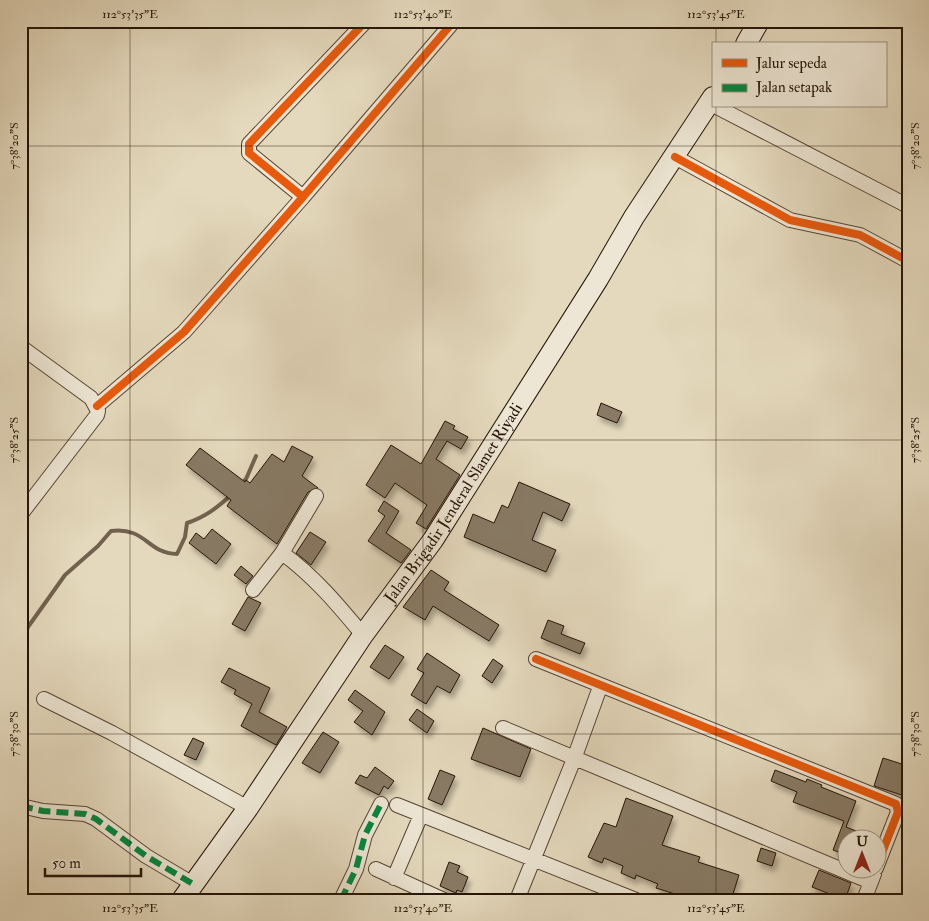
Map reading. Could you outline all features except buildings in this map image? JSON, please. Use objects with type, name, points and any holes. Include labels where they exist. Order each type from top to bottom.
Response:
[{"type":"main road","points":[[747,42],[759,21]]},
{"type":"main road","name":"Jalan Brigadir Jenderal Slamet Riyadi","points":[[187,892],[248,808],[363,635],[433,540],[598,279],[634,217],[712,103]]},
{"type":"street","points":[[303,197],[249,153],[249,144],[366,21]]},
{"type":"street","points":[[97,406],[184,332],[303,197],[452,22]]},
{"type":"street","points":[[722,108],[908,206]]},
{"type":"street","points":[[675,157],[790,220],[860,235],[908,261]]},
{"type":"street","points":[[21,346],[91,398],[97,406],[97,415],[21,514]]},
{"type":"street","points":[[253,590],[282,553],[316,496]]},
{"type":"street","points":[[282,553],[306,570],[363,635]]},
{"type":"street","points":[[536,660],[896,804],[898,812],[886,843]]},
{"type":"street","points":[[517,900],[574,759],[600,687]]},
{"type":"street","points":[[44,699],[112,733],[248,808]]},
{"type":"street","points":[[504,728],[871,882]]},
{"type":"street","points":[[341,900],[356,869],[365,835],[381,804]]},
{"type":"street","points":[[21,806],[85,814],[96,819],[146,856],[187,892]]},
{"type":"street","points":[[397,806],[636,900]]},
{"type":"street","points":[[394,878],[421,815]]},
{"type":"street","points":[[376,869],[444,900]]},
{"type":"street","points":[[864,900],[872,878]]},
{"type":"waterway","points":[[241,484],[246,479],[256,456]]},
{"type":"waterway","points":[[21,674],[23,639],[28,627],[65,575],[98,546],[111,531],[132,533],[167,553],[177,554],[185,537],[187,523],[210,512],[231,495]]},
{"type":"marked path","points":[[341,900],[356,869],[365,835],[381,804]]},
{"type":"marked path","points":[[21,806],[43,811],[85,814],[96,819],[146,856],[193,884]]},
{"type":"cycle path","points":[[366,21],[249,144],[249,153],[303,197],[454,21]]},
{"type":"cycle path","points":[[675,157],[790,220],[860,235],[908,261]]},
{"type":"cycle path","points":[[97,406],[184,332],[303,197]]},
{"type":"cycle path","points":[[536,659],[896,804],[898,812],[886,843]]}]
